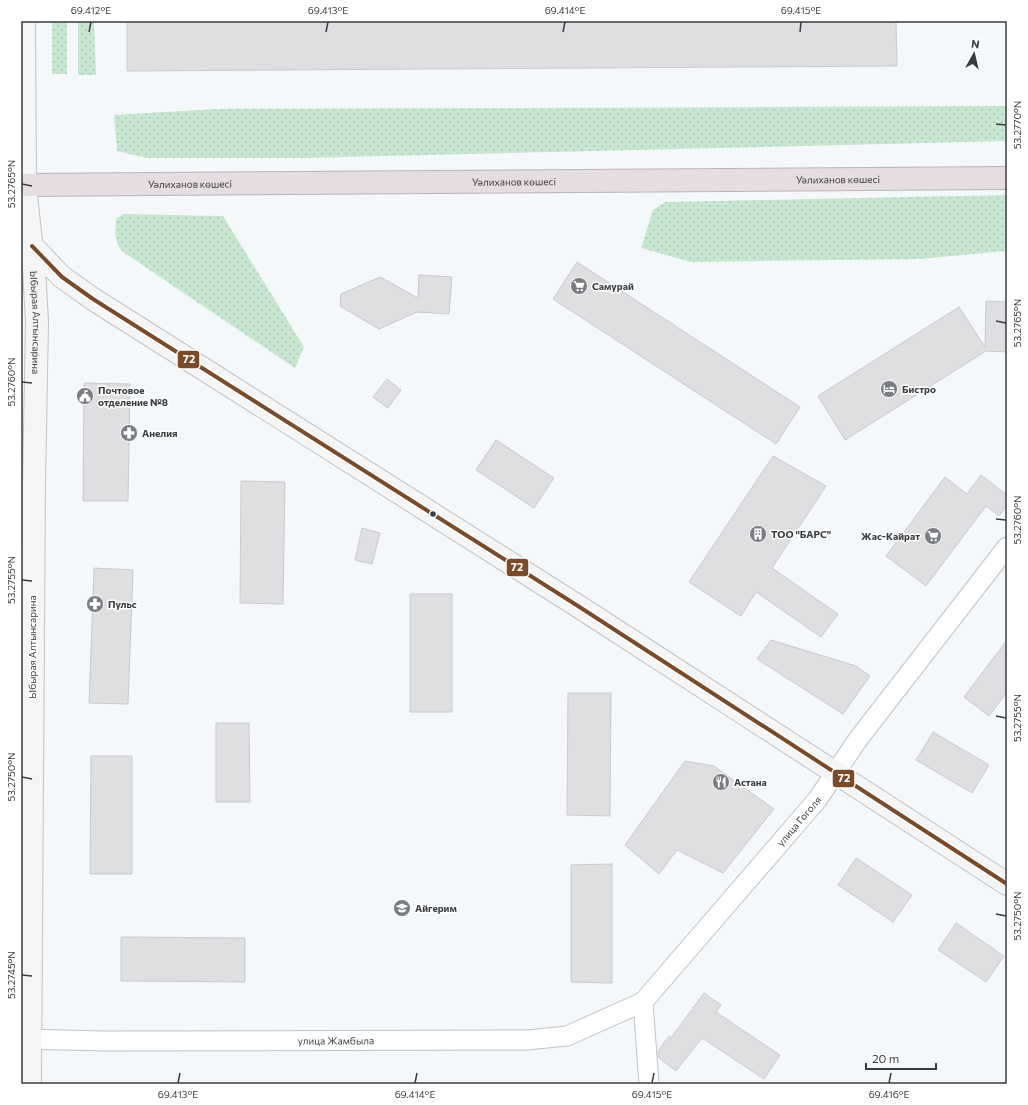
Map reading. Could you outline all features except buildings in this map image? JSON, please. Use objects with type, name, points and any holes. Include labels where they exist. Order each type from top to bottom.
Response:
[{"type":"highway","name":"Уәлиханов көшесі","points":[[23,186],[1007,178]]},
{"type":"street","name":"Ыбырая Алтынсарина","points":[[24,21],[23,186],[32,246],[37,322],[25,1040],[30,1084]]},
{"type":"street","points":[[32,246],[62,277],[87,295],[578,606],[1007,884]]},
{"type":"street","name":"улица Гоголя","points":[[643,1002],[817,800],[835,772],[1007,547]]},
{"type":"street","points":[[643,1002],[649,1084]]},
{"type":"street","name":"улица Жамбыла","points":[[25,1040],[527,1040],[567,1036],[643,1002]]},
{"type":"green space","points":[[52,21],[67,21],[67,74],[52,74]]},
{"type":"green space","points":[[78,21],[94,21],[96,75],[78,75]]},
{"type":"green space","points":[[1007,106],[1007,141],[306,158],[146,158],[117,151],[114,115],[216,109]]},
{"type":"green space","points":[[1007,195],[1007,251],[919,259],[691,262],[641,248],[653,210],[665,202]]},
{"type":"green space","points":[[123,214],[223,216],[304,347],[295,368],[123,252],[118,245],[115,233],[116,219]]},
{"type":"transit line","name":"72","points":[[32,246],[62,277],[93,299],[578,606],[1007,884]]},
{"type":"place","name":"Самурай","points":[[579,286]]},
{"type":"place","name":"Бистро","points":[[889,389]]},
{"type":"place","name":"Почтовое отделение №8","points":[[85,396]]},
{"type":"place","name":"Анелия","points":[[129,433]]},
{"type":"place","name":"ТОО \"БАРС\"","points":[[758,534]]},
{"type":"place","name":"Жас-Кайрат","points":[[933,536]]},
{"type":"place","name":"Пульс","points":[[95,604]]},
{"type":"place","name":"Астана","points":[[721,782]]},
{"type":"place","name":"Айгерим","points":[[402,908]]}]
